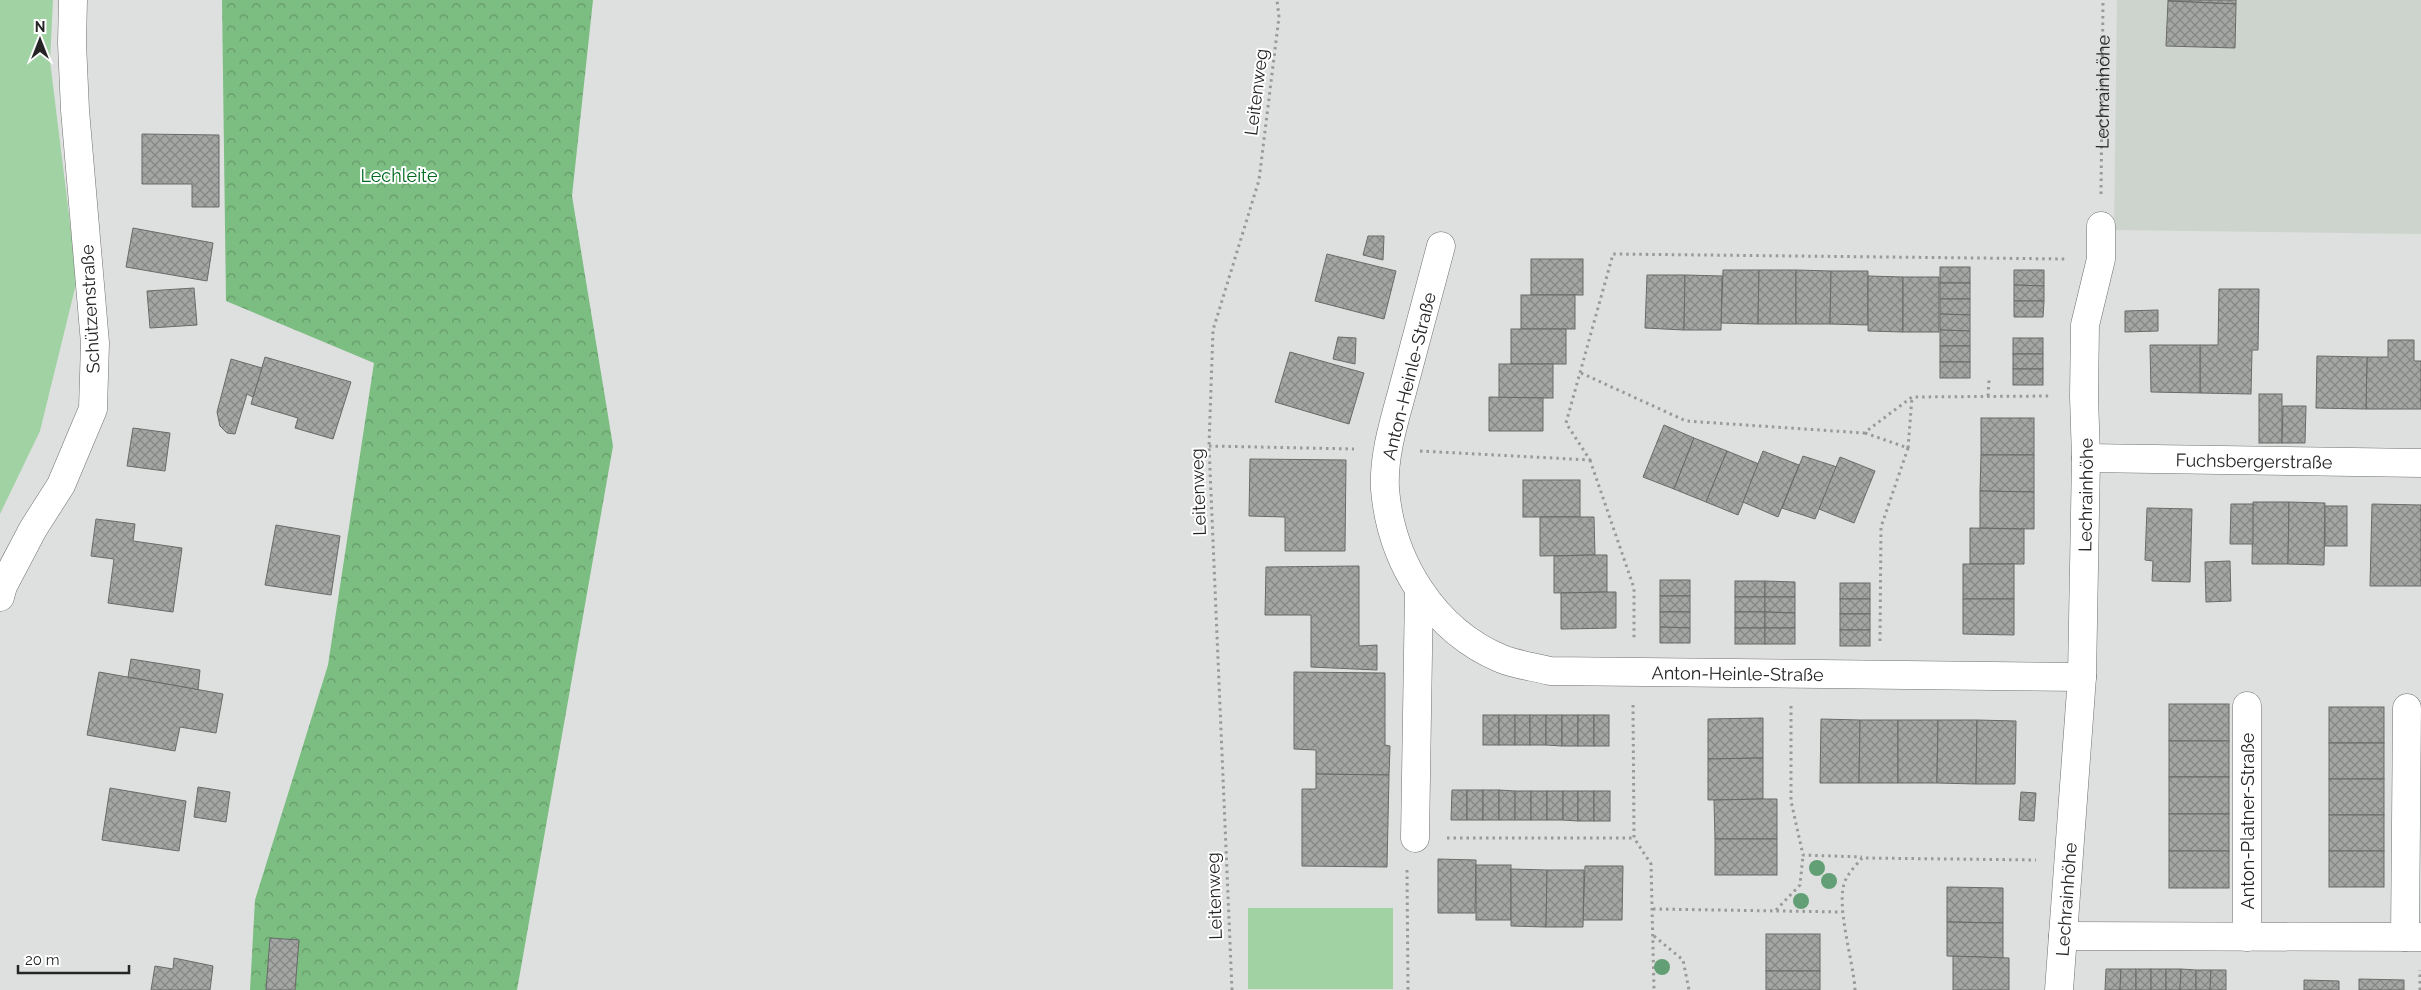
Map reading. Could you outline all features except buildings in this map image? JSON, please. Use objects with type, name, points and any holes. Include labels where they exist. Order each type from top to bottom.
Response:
[{"type":"street","name":"Schützenstraße","points":[[0,597],[3,586],[33,529],[61,485],[93,409],[95,342],[75,110],[72,43],[73,0]]},
{"type":"street","name":"Lechrainhöhe","points":[[2060,990],[2082,677],[2086,458],[2084,396],[2085,325],[2101,259],[2101,226]]},
{"type":"street","name":"Anton-Heinle-Straße","points":[[1441,246],[1388,449],[1385,489],[1392,525],[1402,560],[1419,591],[1447,624],[1502,659],[1550,671],[2082,677]]},
{"type":"street","name":"Fuchsbergerstraße","points":[[2086,458],[2421,463]]},
{"type":"street","name":"Anton-Heinle-Straße","points":[[1415,838],[1419,591]]},
{"type":"street","name":"Anton-Platner-Straße","points":[[2246,936],[2247,706]]},
{"type":"street","points":[[2063,936],[2413,937],[2407,708]]},
{"type":"path","name":"Leitenweg","points":[[1232,990],[1209,446],[1213,330],[1260,180],[1279,16],[1277,0]]},
{"type":"path","name":"Lechrainhöhe","points":[[2101,226],[2103,0]]},
{"type":"path","points":[[1654,990],[1651,864],[1634,838],[1634,588],[1590,460],[1566,423],[1613,254],[2101,259]]},
{"type":"path","points":[[1581,373],[1686,421],[1864,433],[1908,448]]},
{"type":"path","points":[[1988,380],[1988,396]]},
{"type":"path","points":[[1864,433],[1912,397],[2084,396]]},
{"type":"path","points":[[1880,675],[1881,526],[1908,448],[1912,397]]},
{"type":"path","points":[[1209,446],[1388,449],[1590,460]]},
{"type":"path","points":[[1776,911],[1800,885],[1803,855],[1792,801],[1792,674]]},
{"type":"path","points":[[1408,990],[1407,843],[1415,838],[1634,838]]},
{"type":"path","points":[[1803,855],[1862,858],[2069,860]]},
{"type":"path","points":[[1855,990],[1855,975],[1842,912],[1844,880],[1862,858]]},
{"type":"path","points":[[1653,909],[1842,912]]},
{"type":"path","points":[[1653,935],[1683,960],[1689,990]]},
{"type":"shaded area","points":[[2117,0],[2421,0],[2421,234],[2114,230]]},
{"type":"green space","points":[[0,0],[53,0],[50,61],[77,280],[40,431],[0,514]]},
{"type":"green space","name":"Lechleite","points":[[222,0],[593,0],[572,196],[613,446],[517,990],[250,990],[255,900],[328,665],[374,363],[226,301]]},
{"type":"green space","points":[[1248,908],[1393,908],[1393,989],[1248,989]]}]
